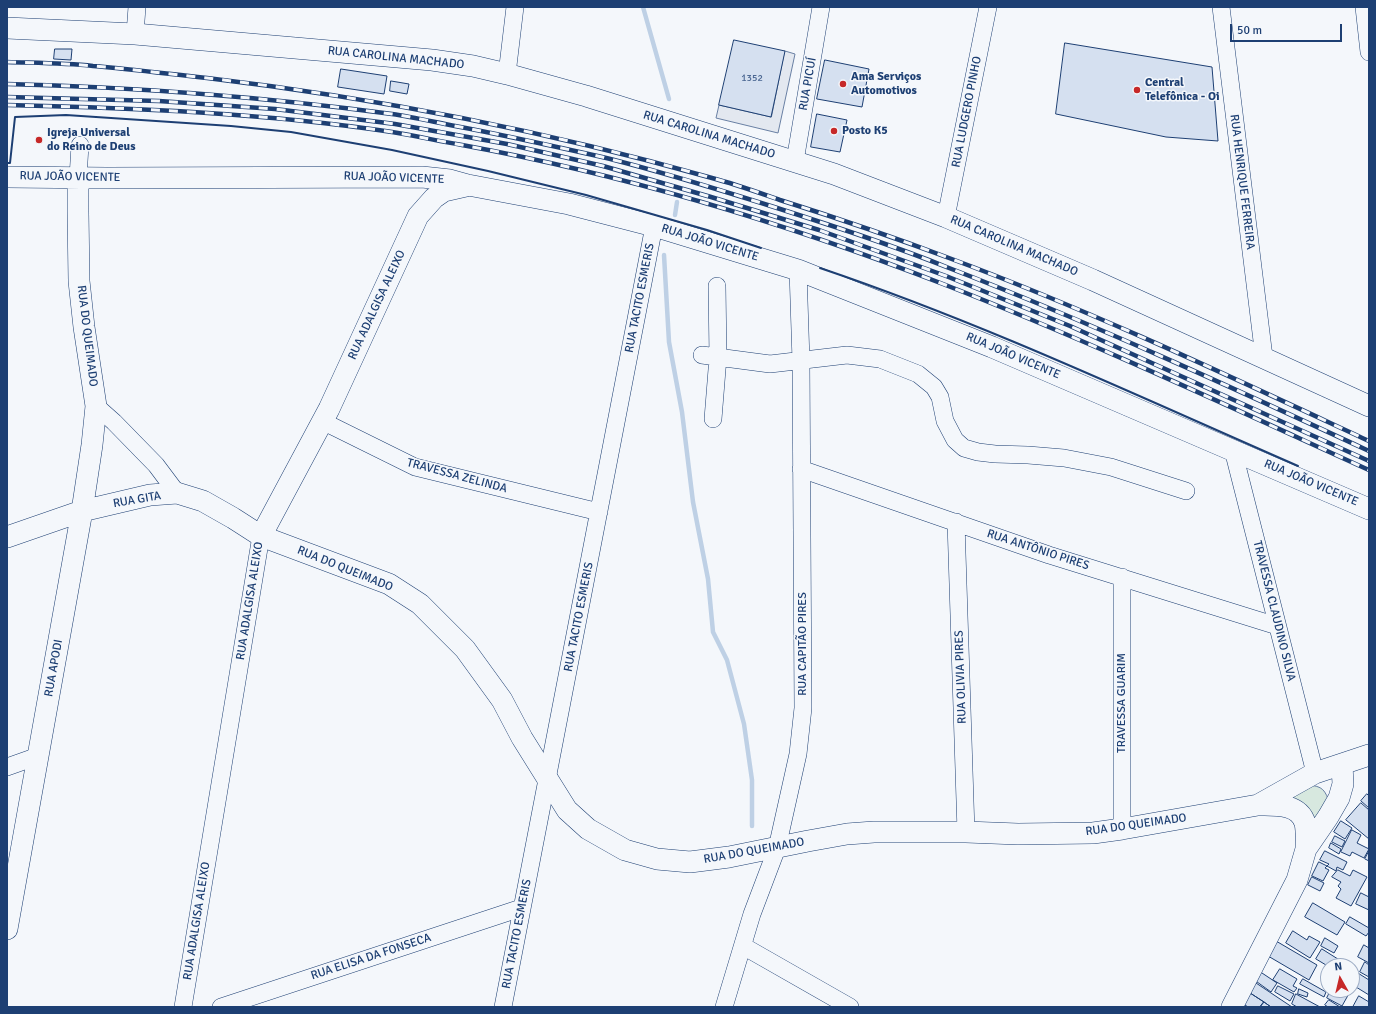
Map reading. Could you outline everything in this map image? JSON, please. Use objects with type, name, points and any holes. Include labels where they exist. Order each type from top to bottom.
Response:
[{"type":"main road","name":"RUA CAROLINA MACHADO","points":[[7,28],[135,34],[432,60],[473,66],[507,74],[586,96],[795,161],[946,217],[1093,280],[1369,406]]},
{"type":"main road","points":[[400,176],[415,193],[418,201],[418,216]]},
{"type":"main road","name":"RUA JOÃO VICENTE","points":[[7,177],[422,177],[450,180],[468,185],[569,204],[654,226],[798,270],[992,346],[1369,509]]},
{"type":"main road","name":"RUA DO QUEIMADO","points":[[78,178],[79,280],[84,327],[96,406]]},
{"type":"main road","name":"RUA ADALGISA ALEIXO","points":[[261,536],[322,421],[418,216],[434,198],[444,191],[468,185]]},
{"type":"main road","name":"RUA APODI","points":[[7,929],[82,511],[96,406]]},
{"type":"main road","name":"RUA GITA","points":[[7,537],[82,511],[150,495],[177,494],[203,501],[261,536]]},
{"type":"main road","name":"RUA DO QUEIMADO","points":[[261,536],[389,584],[420,604],[465,649],[502,700],[522,738],[567,810],[588,829],[625,850],[657,859],[690,862],[729,857],[847,834],[874,832],[966,832],[1018,834],[1093,832],[1122,829],[1258,805],[1315,773],[1369,755]]},
{"type":"main road","points":[[1232,1007],[1296,880],[1306,849],[1339,798],[1343,784],[1342,765]]},
{"type":"main road","points":[[1258,805],[1284,806],[1297,812],[1305,822],[1306,849]]},
{"type":"street","points":[[135,34],[137,7]]},
{"type":"street","points":[[507,74],[515,7]]},
{"type":"street","name":"RUA PICUÍ","points":[[795,161],[821,7]]},
{"type":"street","name":"RUA LUDGERO PINHO","points":[[946,217],[988,7]]},
{"type":"street","name":"RUA HENRIQUE FERREIRA","points":[[1221,7],[1264,357]]},
{"type":"street","points":[[1364,7],[1369,52]]},
{"type":"street","name":"RUA DO QUEIMADO","points":[[78,178],[80,145]]},
{"type":"street","name":"RUA TACITO ESMERIS","points":[[503,1007],[654,226]]},
{"type":"street","name":"RUA CAPITÃO PIRES","points":[[724,1007],[752,914],[777,848],[798,754],[803,708],[801,360],[798,270]]},
{"type":"street","points":[[713,419],[710,356],[717,286]]},
{"type":"street","points":[[710,356],[770,364],[847,355],[880,360],[918,374],[934,387],[940,397],[946,421],[955,440],[964,448],[978,452],[995,454],[1064,458],[1111,467],[1186,491]]},
{"type":"street","points":[[96,406],[156,465],[177,494]]},
{"type":"street","name":"TRAVESSA ZELINDA","points":[[322,421],[414,467],[599,512]]},
{"type":"street","name":"TRAVESSA CLAUDINO SILVA","points":[[1234,450],[1315,773]]},
{"type":"street","name":"RUA ANTÔNIO PIRES","points":[[801,469],[1049,554],[1277,626]]},
{"type":"street","name":"RUA OLIVIA PIRES","points":[[956,522],[966,832]]},
{"type":"street","name":"RUA ADALGISA ALEIXO","points":[[183,1007],[261,536]]},
{"type":"street","name":"TRAVESSA GUARIM","points":[[1122,577],[1122,829]]},
{"type":"street","points":[[7,767],[38,756]]},
{"type":"street","name":"RUA ELISA DA FONSECA","points":[[221,1007],[521,908]]},
{"type":"street","points":[[743,946],[850,1007]]},
{"type":"shaded area","points":[[785,51],[795,54],[778,133],[716,118],[719,105],[771,117]]},
{"type":"shaded area","points":[[1308,785],[1317,786],[1323,790],[1327,795],[1330,804],[1318,826],[1284,794]]},
{"type":"building","points":[[734,40],[785,51],[771,117],[719,105]]},
{"type":"building","name":"Central Telefônica - Oi","points":[[1065,43],[1212,67],[1218,141],[1166,137],[1056,114]]},
{"type":"building","points":[[55,49],[72,49],[71,60],[54,59]]},
{"type":"building","name":"Ama Serviços Automotivos","points":[[825,60],[869,69],[862,107],[817,99]]},
{"type":"building","points":[[341,69],[387,76],[384,94],[338,87]]},
{"type":"building","points":[[391,81],[409,84],[407,94],[390,91]]},
{"type":"building","points":[[817,114],[847,120],[840,152],[811,147]]},
{"type":"building","points":[[1367,794],[1369,796],[1369,808],[1361,801]]},
{"type":"building","points":[[1361,803],[1369,810],[1369,839],[1346,820]]},
{"type":"building","points":[[1341,821],[1352,828],[1345,839],[1334,832]]},
{"type":"building","points":[[1352,830],[1361,835],[1357,843],[1369,849],[1364,858],[1352,852],[1350,856],[1341,852]]},
{"type":"building","points":[[1335,836],[1345,841],[1342,847],[1332,842]]},
{"type":"building","points":[[1331,843],[1341,849],[1339,854],[1329,848]]},
{"type":"building","points":[[1325,851],[1347,862],[1343,870],[1337,867],[1336,871],[1327,866],[1329,864],[1320,860]]},
{"type":"building","points":[[1369,851],[1369,861],[1365,859]]},
{"type":"building","points":[[1319,862],[1327,866],[1325,868],[1329,870],[1323,881],[1312,876]]},
{"type":"building","points":[[1338,870],[1350,876],[1353,870],[1367,877],[1351,906],[1336,898],[1341,889],[1338,886],[1341,882],[1332,877]]},
{"type":"building","points":[[1312,877],[1324,883],[1320,891],[1308,885]]},
{"type":"building","points":[[1361,893],[1369,897],[1369,910],[1356,904]]},
{"type":"building","points":[[1313,903],[1345,922],[1337,935],[1305,917]]},
{"type":"building","points":[[1350,917],[1369,928],[1369,932],[1366,936],[1346,924]]},
{"type":"building","points":[[1293,931],[1307,940],[1309,936],[1320,942],[1310,958],[1286,943]]},
{"type":"building","points":[[1325,938],[1338,946],[1334,953],[1321,946]]},
{"type":"building","points":[[1276,941],[1317,965],[1309,980],[1268,956]]},
{"type":"building","points":[[1364,945],[1369,948],[1369,963],[1358,957]]},
{"type":"building","points":[[1322,949],[1336,958],[1320,958],[1320,961],[1316,959]]},
{"type":"building","points":[[1365,962],[1369,965],[1369,977],[1360,972]]},
{"type":"building","points":[[1280,969],[1297,979],[1293,986],[1297,988],[1294,992],[1273,980]]},
{"type":"building","points":[[1259,971],[1277,983],[1271,992],[1253,979]]},
{"type":"building","points":[[1360,974],[1369,980],[1369,995],[1360,989]]},
{"type":"building","points":[[1303,979],[1320,989],[1320,995],[1300,984]]},
{"type":"building","points":[[1253,981],[1292,1007],[1271,1007],[1247,991]]},
{"type":"building","points":[[1278,986],[1294,994],[1290,1001],[1275,992]]},
{"type":"building","points":[[1299,989],[1308,993],[1307,997],[1298,994]]},
{"type":"building","points":[[1247,991],[1264,1002],[1260,1007],[1248,1007],[1242,1003]]},
{"type":"building","points":[[1296,994],[1320,1007],[1297,1007],[1292,1004]]},
{"type":"building","points":[[1360,997],[1369,1002],[1369,1007],[1353,1007]]},
{"type":"building","points":[[1327,998],[1346,998],[1342,1006]]},
{"type":"building","points":[[1329,1000],[1340,1007],[1328,1007],[1325,1005]]},
{"type":"building","points":[[1264,1002],[1271,1007],[1260,1007]]},
{"type":"waterway","points":[[643,7],[669,99]]},
{"type":"waterway","points":[[675,215],[677,202]]},
{"type":"waterway","points":[[664,255],[669,342],[682,412],[693,502],[708,579],[713,632],[727,660],[744,724],[752,780],[752,826]]},
{"type":"railway","points":[[7,62],[71,64],[122,69],[207,78],[334,95],[524,131],[587,145],[721,180],[886,235],[1002,278],[1161,345],[1369,441]]},
{"type":"railway","points":[[7,84],[152,90],[248,98],[392,114],[528,141],[645,168],[796,214],[928,260],[1108,333],[1213,379],[1369,451]]},
{"type":"railway","points":[[7,97],[159,101],[275,109],[395,124],[507,144],[603,166],[819,230],[946,276],[1070,326],[1369,461]]},
{"type":"railway","points":[[7,105],[200,112],[296,120],[344,126],[401,134],[523,157],[645,186],[706,203],[826,241],[997,305],[1210,398],[1369,470]]},
{"type":"wall","points":[[7,163],[10,163],[15,117],[66,115],[231,126],[291,132],[392,150],[488,171],[586,195],[707,230],[761,248]]},
{"type":"wall","points":[[820,268],[941,312],[1061,362],[1298,466]]},
{"type":"place","name":"Ama Serviços Automotivos","points":[[843,84]]},
{"type":"place","name":"Central Telefônica - Oi","points":[[1137,90]]},
{"type":"place","name":"Posto K5","points":[[834,131]]},
{"type":"place","name":"Igreja Universal do Reino de Deus","points":[[39,140]]}]
